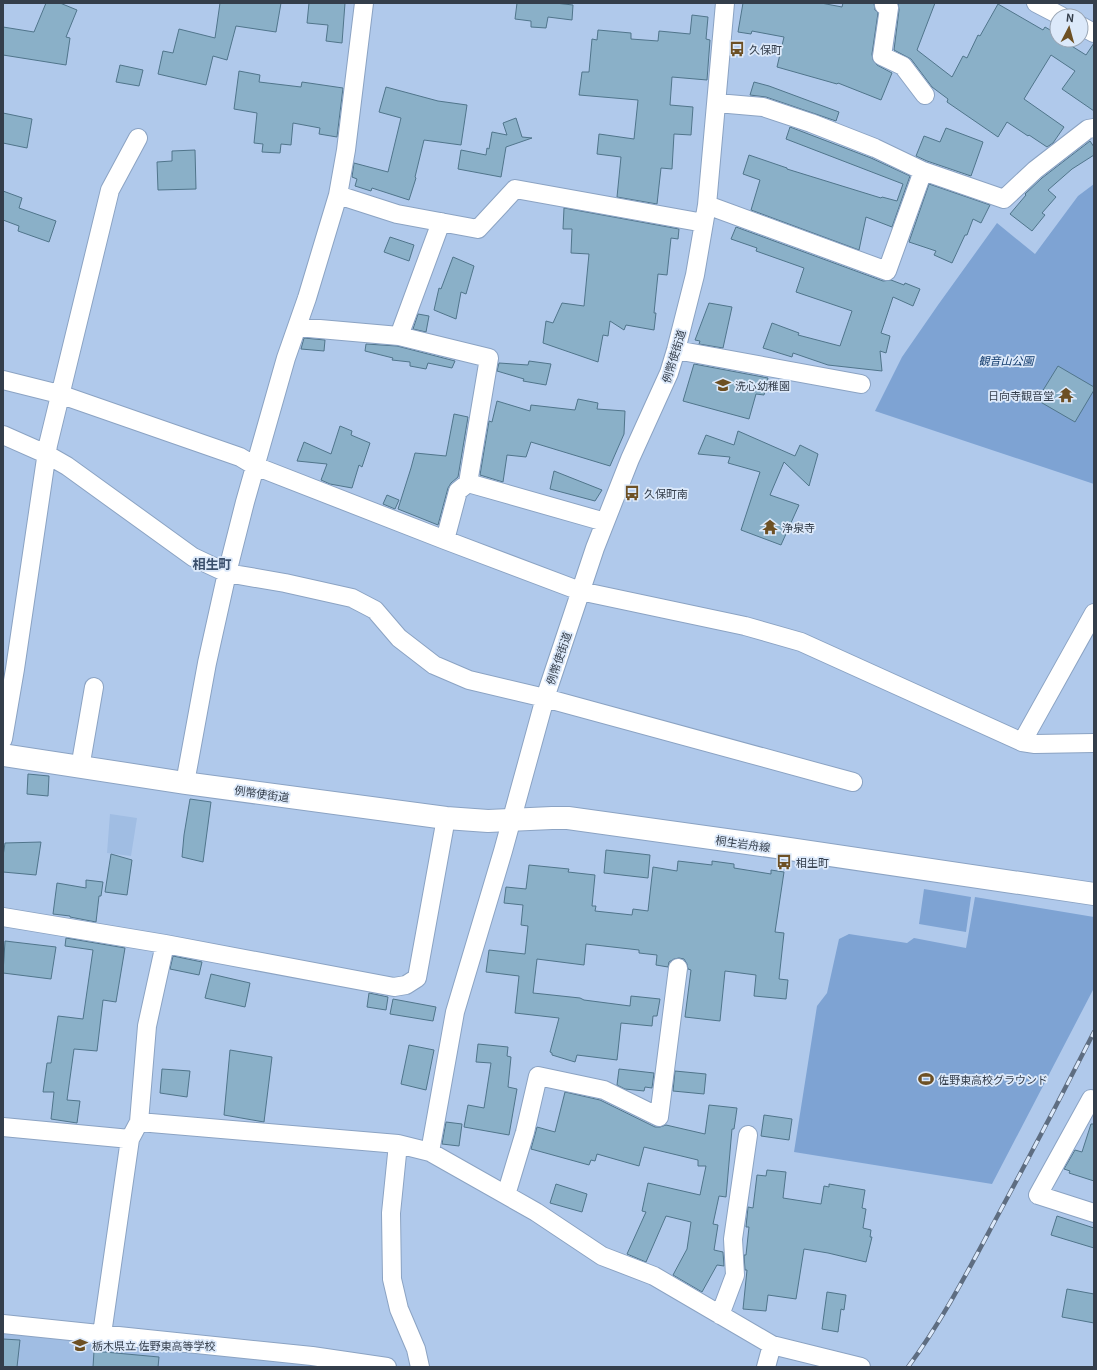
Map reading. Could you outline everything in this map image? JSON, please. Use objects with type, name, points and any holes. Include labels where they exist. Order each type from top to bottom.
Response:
[{"type":"main road","name":"例幣使街道","points":[[3,755],[185,783],[446,818],[482,821],[511,821]]},
{"type":"main road","name":"桐生岩舟線","points":[[511,821],[568,818],[1094,894]]},
{"type":"street","points":[[185,783],[207,663],[227,573],[255,466],[286,358],[307,298],[338,195],[346,150],[364,3]]},
{"type":"street","name":"例幣使街道","points":[[511,821],[545,698],[580,591],[630,459],[669,373],[676,350],[695,275],[707,205],[725,3]]},
{"type":"street","points":[[884,3],[884,5],[889,8],[882,56],[903,66],[925,95]]},
{"type":"street","points":[[1036,3],[1049,10]]},
{"type":"street","points":[[717,103],[763,107],[811,123],[875,148],[922,171],[1004,199],[1035,170],[1088,129],[1094,128]]},
{"type":"street","points":[[3,739],[15,669],[46,454],[59,394],[110,190],[138,138]]},
{"type":"street","points":[[707,205],[888,271],[922,171]]},
{"type":"street","points":[[338,195],[397,214],[478,229],[515,189],[704,223]]},
{"type":"street","points":[[399,336],[441,222]]},
{"type":"street","points":[[297,327],[399,336],[489,358],[468,483],[458,491],[445,540]]},
{"type":"street","points":[[676,350],[861,384]]},
{"type":"street","points":[[3,380],[59,394],[240,457],[255,466],[580,591],[745,626],[801,642],[1022,742],[1036,744],[1094,743]]},
{"type":"street","points":[[3,435],[46,454],[67,466],[193,557],[227,573],[285,583],[352,598],[375,610],[399,638],[434,665],[469,680],[545,698],[853,782]]},
{"type":"street","points":[[468,483],[605,522]]},
{"type":"street","points":[[1022,742],[1094,613]]},
{"type":"street","points":[[80,768],[94,686]]},
{"type":"street","points":[[3,917],[165,944],[394,987],[406,985],[417,978],[446,818]]},
{"type":"street","points":[[430,1152],[455,1012],[511,821]]},
{"type":"street","points":[[102,1334],[130,1139],[138,1122],[147,1026],[165,944]]},
{"type":"street","points":[[506,1195],[525,1132],[538,1076],[604,1090],[659,1117],[678,968]]},
{"type":"street","points":[[1094,1100],[1091,1099],[1038,1195],[1094,1214]]},
{"type":"street","points":[[138,1122],[398,1144],[430,1152],[536,1212],[602,1256],[654,1276],[772,1345],[861,1367]]},
{"type":"street","points":[[3,1127],[130,1139]]},
{"type":"street","points":[[720,1315],[735,1274],[734,1239],[748,1136]]},
{"type":"street","points":[[398,1144],[391,1213],[392,1279],[399,1309],[416,1349],[420,1367]]},
{"type":"street","points":[[3,1324],[312,1356],[387,1367]]},
{"type":"street","points":[[766,1367],[772,1345]]},
{"type":"shaded area","points":[[110,814],[137,818],[131,856],[107,853]]},
{"type":"shaded area","name":"栃木県立 佐野東高等学校","points":[[3,1328],[353,1367],[3,1367]]},
{"type":"green space","name":"観音山公園","points":[[1094,184],[1094,484],[875,411],[902,357],[997,223],[1035,254],[1078,196]]},
{"type":"green space","points":[[924,889],[971,897],[966,932],[919,924]]},
{"type":"green space","name":"佐野東高校グラウンド","points":[[975,897],[1094,917],[1094,988],[992,1184],[794,1152],[817,1006],[827,993],[839,939],[849,934],[907,943],[914,938],[966,948]]},
{"type":"building","points":[[46,3],[60,3],[77,10],[66,37],[70,38],[66,65],[3,55],[3,27],[34,32]]},
{"type":"building","points":[[220,3],[281,3],[276,32],[236,26],[227,60],[213,56],[206,85],[158,74],[163,51],[173,53],[179,29],[215,38]]},
{"type":"building","points":[[309,3],[345,3],[342,43],[326,41],[328,25],[307,23]]},
{"type":"building","points":[[517,3],[555,3],[573,5],[572,20],[548,17],[546,28],[531,27],[531,21],[515,19]]},
{"type":"building","points":[[743,3],[821,3],[842,7],[843,3],[874,3],[875,10],[878,13],[872,54],[873,60],[877,65],[892,73],[881,100],[838,83],[837,84],[777,67],[784,37],[752,31],[751,34],[738,32]]},
{"type":"building","points":[[898,3],[935,3],[917,50],[952,77],[963,56],[967,58],[978,35],[980,36],[998,4],[1043,30],[1045,27],[1049,29],[1049,48],[1075,48],[1086,55],[1094,43],[1094,111],[1062,89],[1075,71],[1051,55],[1024,99],[1064,127],[1053,143],[1047,147],[1007,122],[998,137],[947,102],[948,99],[932,87],[911,59],[894,50],[899,10]]},
{"type":"building","points":[[692,15],[708,17],[706,39],[710,40],[707,80],[672,77],[670,105],[693,107],[691,135],[674,134],[672,169],[661,168],[657,204],[617,197],[621,157],[597,154],[599,134],[634,139],[638,100],[579,95],[582,72],[589,72],[592,39],[597,40],[598,30],[631,33],[631,39],[658,41],[659,31],[690,34]]},
{"type":"building","points":[[120,65],[143,70],[139,86],[116,82]]},
{"type":"building","points":[[239,71],[260,75],[259,82],[301,87],[302,82],[343,88],[337,137],[319,134],[320,128],[293,123],[291,145],[281,144],[280,153],[262,152],[263,144],[254,143],[257,113],[234,109]]},
{"type":"building","points":[[754,82],[769,86],[839,112],[836,121],[766,97],[750,95]]},
{"type":"building","points":[[386,87],[438,101],[467,105],[461,145],[424,140],[416,178],[409,200],[372,188],[371,191],[355,186],[357,179],[352,177],[354,163],[388,172],[401,118],[379,112]]},
{"type":"building","points":[[3,113],[32,119],[27,148],[3,143]]},
{"type":"building","points":[[516,118],[522,137],[532,138],[506,147],[501,177],[458,169],[461,150],[486,155],[487,148],[489,149],[492,132],[507,135],[503,123]]},
{"type":"building","points":[[790,127],[871,158],[910,176],[892,227],[866,217],[859,250],[751,210],[760,180],[743,174],[749,155],[787,169],[881,198],[897,201],[903,184],[786,139]]},
{"type":"building","points":[[946,128],[983,142],[971,176],[916,156],[924,136],[940,142]]},
{"type":"building","points":[[1090,141],[1094,147],[1094,155],[1072,169],[1048,190],[1056,197],[1042,213],[1045,215],[1032,231],[1010,214],[1026,195],[1025,194],[1042,178]]},
{"type":"building","points":[[195,150],[196,189],[158,190],[157,162],[172,161],[172,151]]},
{"type":"building","points":[[929,184],[990,205],[981,223],[973,219],[967,235],[965,235],[952,263],[934,255],[936,251],[909,242]]},
{"type":"building","points":[[3,191],[22,198],[19,208],[56,221],[49,242],[18,231],[19,226],[3,220]]},
{"type":"building","points":[[564,208],[679,229],[678,239],[671,238],[667,275],[658,274],[654,313],[656,313],[654,330],[626,325],[624,330],[610,321],[608,336],[603,335],[598,362],[543,343],[546,321],[553,323],[562,303],[584,306],[589,254],[571,253],[572,229],[563,229]]},
{"type":"building","points":[[736,227],[883,281],[891,280],[904,285],[905,283],[920,289],[913,306],[893,297],[881,333],[890,336],[886,353],[880,351],[882,371],[828,365],[793,353],[792,357],[763,348],[772,323],[799,333],[798,335],[840,346],[852,311],[796,292],[804,268],[756,251],[757,248],[731,239]]},
{"type":"building","points":[[390,237],[414,245],[409,261],[384,252]]},
{"type":"building","points":[[453,257],[474,266],[466,294],[461,292],[456,319],[434,310],[439,288],[441,289]]},
{"type":"building","points":[[709,303],[732,307],[723,348],[699,344],[700,341],[695,340]]},
{"type":"building","points":[[418,314],[429,316],[426,332],[413,329]]},
{"type":"building","points":[[304,338],[325,340],[324,351],[301,349]]},
{"type":"building","points":[[366,344],[397,346],[455,361],[452,368],[428,363],[426,369],[410,366],[410,362],[392,360],[393,358],[365,351]]},
{"type":"building","points":[[529,361],[551,364],[546,385],[523,381],[524,379],[497,371],[499,363],[528,365]]},
{"type":"building","name":"洗心幼稚園","points":[[694,364],[768,378],[764,395],[756,394],[749,419],[683,401]]},
{"type":"building","name":"日向寺観音堂","points":[[1058,366],[1094,387],[1094,390],[1075,422],[1037,400]]},
{"type":"building","points":[[578,399],[598,403],[597,409],[625,411],[624,434],[610,466],[531,442],[526,457],[507,455],[503,482],[480,475],[489,421],[492,422],[497,401],[530,411],[531,405],[575,410]]},
{"type":"building","points":[[454,414],[468,417],[458,477],[448,488],[438,525],[398,509],[415,453],[446,456]]},
{"type":"building","points":[[340,426],[352,431],[351,435],[370,443],[362,467],[359,465],[352,488],[330,484],[321,480],[327,464],[297,461],[304,442],[331,454]]},
{"type":"building","points":[[738,431],[795,456],[800,445],[818,454],[809,486],[784,462],[770,495],[799,505],[781,545],[741,530],[760,472],[728,463],[730,457],[698,454],[706,435],[734,445]]},
{"type":"building","points":[[554,471],[602,490],[595,501],[550,489]]},
{"type":"building","points":[[387,495],[399,500],[395,509],[383,504]]},
{"type":"building","points":[[28,774],[49,776],[48,796],[27,794]]},
{"type":"building","points":[[190,799],[211,802],[203,862],[182,857]]},
{"type":"building","points":[[41,842],[36,875],[3,872],[5,843]]},
{"type":"building","points":[[606,850],[650,855],[648,878],[604,873]]},
{"type":"building","points":[[111,854],[132,860],[127,895],[105,892]]},
{"type":"building","points":[[678,861],[712,865],[712,861],[734,864],[734,868],[771,874],[771,870],[784,872],[775,932],[784,933],[779,979],[788,980],[786,999],[754,996],[756,975],[725,971],[720,1021],[685,1017],[691,970],[688,969],[684,959],[674,959],[669,962],[668,967],[656,965],[657,955],[639,953],[639,950],[586,944],[584,965],[537,959],[533,993],[580,998],[584,1000],[630,1006],[631,996],[660,999],[657,1016],[653,1016],[652,1026],[621,1023],[617,1060],[577,1055],[575,1062],[552,1055],[550,1052],[559,1018],[515,1013],[519,976],[486,972],[489,950],[525,954],[528,926],[521,925],[523,905],[504,903],[506,887],[526,889],[529,865],[569,869],[568,872],[595,875],[592,906],[596,906],[595,911],[632,915],[633,909],[648,911],[653,867],[677,871]]},
{"type":"building","points":[[86,880],[103,882],[101,896],[99,896],[96,922],[53,914],[57,883],[86,888]]},
{"type":"building","points":[[66,938],[125,948],[116,1002],[103,1000],[97,1051],[74,1049],[67,1100],[80,1101],[77,1123],[51,1119],[54,1092],[43,1092],[47,1063],[51,1063],[58,1016],[83,1019],[93,950],[65,946]]},
{"type":"building","points":[[5,941],[56,947],[51,979],[3,973]]},
{"type":"building","points":[[173,956],[202,962],[199,975],[170,969]]},
{"type":"building","points":[[211,974],[250,983],[245,1007],[205,998]]},
{"type":"building","points":[[369,993],[388,997],[386,1010],[367,1007]]},
{"type":"building","points":[[393,999],[436,1007],[433,1021],[390,1014]]},
{"type":"building","points":[[478,1044],[508,1047],[507,1056],[511,1057],[508,1087],[517,1089],[509,1135],[464,1127],[468,1105],[484,1108],[491,1063],[476,1062]]},
{"type":"building","points":[[409,1045],[434,1050],[426,1090],[401,1084]]},
{"type":"building","points":[[230,1050],[272,1057],[264,1122],[224,1115]]},
{"type":"building","points":[[162,1069],[190,1071],[187,1097],[160,1093]]},
{"type":"building","points":[[619,1069],[654,1073],[652,1088],[645,1087],[644,1091],[625,1089],[617,1085]]},
{"type":"building","points":[[675,1071],[706,1074],[704,1094],[673,1091]]},
{"type":"building","points":[[565,1092],[600,1100],[655,1127],[666,1125],[705,1134],[709,1105],[737,1108],[734,1129],[732,1129],[726,1197],[719,1196],[713,1224],[718,1225],[714,1250],[723,1252],[724,1266],[717,1265],[702,1292],[673,1275],[687,1249],[691,1222],[666,1216],[646,1262],[627,1254],[646,1212],[642,1211],[648,1183],[700,1195],[706,1166],[698,1166],[698,1160],[644,1147],[639,1166],[597,1154],[595,1161],[591,1160],[589,1165],[531,1149],[537,1127],[555,1132]]},
{"type":"building","points":[[764,1115],[792,1119],[789,1140],[761,1136]]},
{"type":"building","points":[[446,1122],[462,1124],[459,1146],[442,1144]]},
{"type":"building","points":[[1091,1124],[1094,1124],[1094,1181],[1069,1173],[1070,1171],[1064,1169],[1075,1150],[1082,1152]]},
{"type":"building","points":[[767,1170],[786,1172],[783,1198],[821,1204],[824,1186],[829,1187],[829,1184],[865,1190],[862,1208],[866,1209],[863,1228],[871,1230],[870,1237],[872,1237],[866,1262],[804,1249],[796,1299],[768,1295],[766,1311],[743,1309],[747,1270],[745,1270],[744,1255],[746,1255],[749,1227],[746,1227],[748,1207],[753,1208],[757,1175],[766,1176]]},
{"type":"building","points":[[556,1184],[587,1194],[582,1212],[550,1203]]},
{"type":"building","points":[[1057,1216],[1094,1228],[1094,1248],[1051,1235]]},
{"type":"building","points":[[1067,1289],[1094,1294],[1094,1323],[1062,1317]]},
{"type":"building","points":[[827,1292],[846,1295],[844,1310],[841,1309],[838,1332],[822,1329]]},
{"type":"building","points":[[3,1339],[20,1340],[17,1367],[3,1367]]},
{"type":"building","points":[[94,1351],[159,1357],[158,1367],[93,1367]]},
{"type":"railway","points":[[908,1367],[933,1331],[966,1274],[1094,1032]]},
{"type":"place","name":"久保町","points":[[737,49]]},
{"type":"place","name":"洗心幼稚園","points":[[723,385]]},
{"type":"place","name":"日向寺観音堂","points":[[1066,395]]},
{"type":"place","name":"久保町南","points":[[632,493]]},
{"type":"place","name":"浄泉寺","points":[[770,527]]},
{"type":"place","name":"相生町","points":[[784,862]]},
{"type":"place","name":"佐野東高校グラウンド","points":[[926,1079]]},
{"type":"place","name":"栃木県立 佐野東高等学校","points":[[80,1345]]},
{"type":"district","name":"相生町","points":[[212,563]]}]
